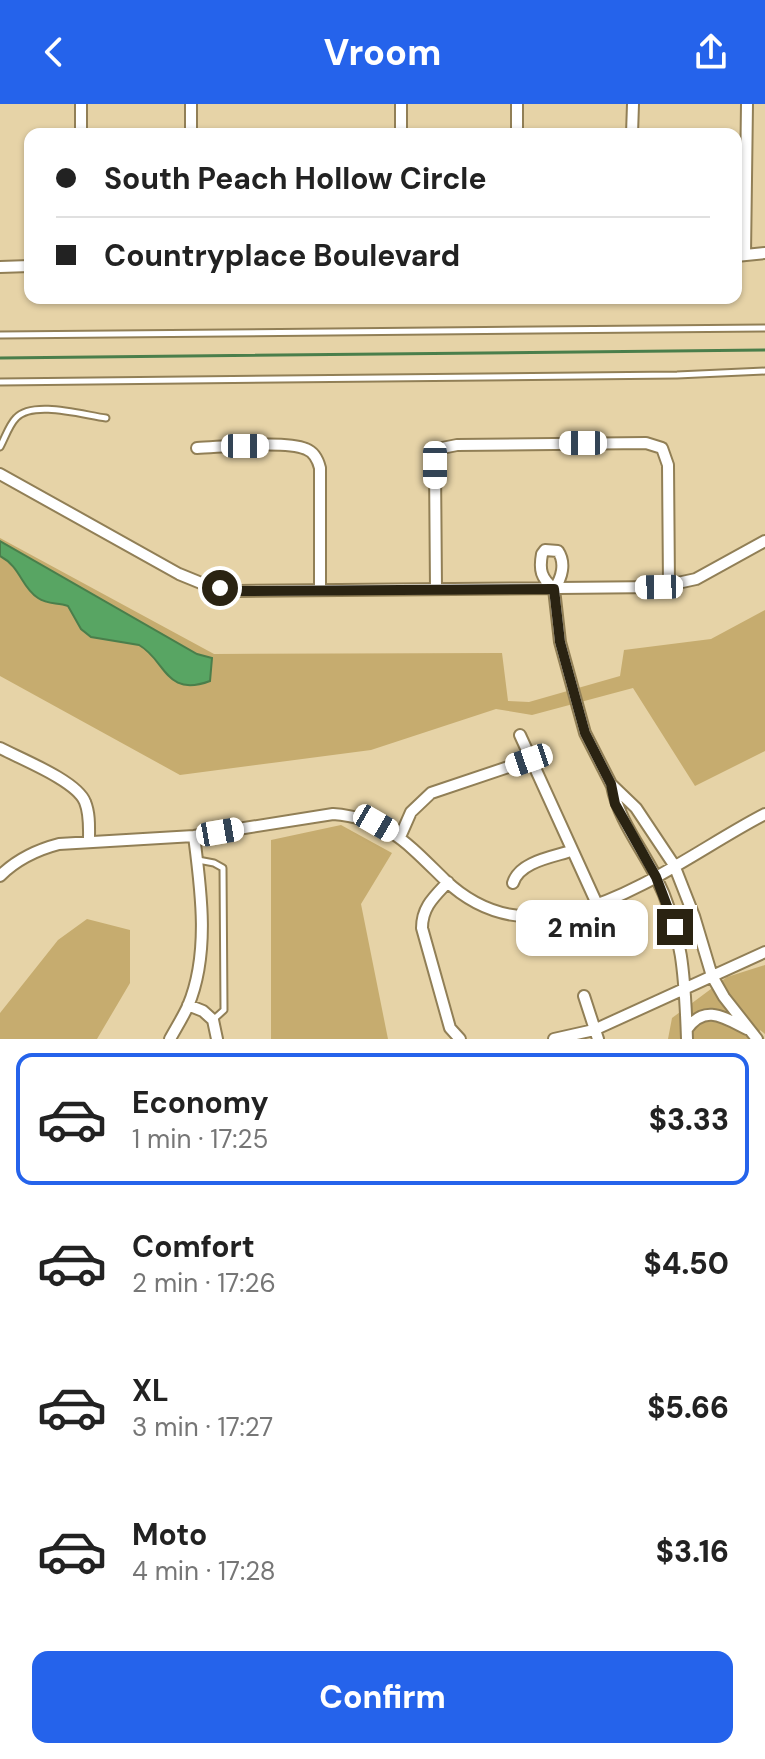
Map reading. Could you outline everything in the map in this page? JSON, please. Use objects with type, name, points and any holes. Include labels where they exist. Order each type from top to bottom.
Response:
[{"type":"street","points":[[81,104],[81,128]]},
{"type":"street","points":[[191,104],[191,128]]},
{"type":"street","points":[[401,104],[401,128]]},
{"type":"street","points":[[517,104],[517,128]]},
{"type":"street","points":[[632,128],[633,104]]},
{"type":"street","points":[[742,230],[747,104]]},
{"type":"street","points":[[742,255],[765,253]]},
{"type":"street","points":[[0,267],[24,266]]},
{"type":"street","points":[[436,588],[435,465],[442,448],[457,445],[646,443],[662,448],[668,465],[669,585]]},
{"type":"street","points":[[197,448],[294,446],[310,451],[317,459],[320,468],[320,590]]},
{"type":"street","points":[[0,474],[164,566],[206,585],[238,591],[669,585],[696,579],[765,541]]},
{"type":"street","points":[[554,589],[560,642],[578,713],[611,784],[615,804],[656,877],[675,927],[687,987],[687,1034]]},
{"type":"street","points":[[520,735],[597,904]]},
{"type":"street","points":[[0,748],[73,787],[84,799],[88,811],[89,840]]},
{"type":"street","points":[[400,837],[411,812],[431,793],[529,760]]},
{"type":"street","points":[[611,784],[636,808],[674,865],[694,916],[712,976],[757,1039]]},
{"type":"street","points":[[0,876],[9,867],[40,849],[89,840],[194,836],[333,814],[349,815],[376,823],[400,837],[448,882],[486,907],[524,917],[547,918],[568,915],[656,877],[765,814]]},
{"type":"street","points":[[170,1039],[188,1005],[197,970],[201,929],[194,836]]},
{"type":"street","points":[[513,883],[515,875],[525,868],[571,851]]},
{"type":"street","points":[[448,882],[422,914],[422,928],[450,1028],[460,1039]]},
{"type":"street","points":[[554,1039],[596,1034],[654,1002],[765,952]]},
{"type":"street","points":[[584,996],[596,1034]]},
{"type":"street","points":[[188,1005],[203,1011],[213,1020],[217,1039]]},
{"type":"street","points":[[687,1034],[696,1017],[707,1014],[749,1030]]},
{"type":"lane","points":[[0,335],[765,328]]},
{"type":"lane","points":[[0,382],[677,375],[765,371]]},
{"type":"lane","points":[[0,447],[17,417],[29,411],[48,409],[106,418]]},
{"type":"lane","points":[[197,860],[223,868],[224,1010],[213,1020]]},
{"type":"shaded area","points":[[0,538],[214,654],[502,653],[508,701],[529,702],[620,676],[624,650],[711,639],[765,610],[765,751],[695,786],[633,688],[532,715],[496,709],[371,750],[180,775],[0,676]]},
{"type":"shaded area","points":[[0,541],[197,654],[212,658],[210,681],[184,685],[168,675],[139,645],[91,637],[81,629],[68,606],[45,602],[32,593],[12,566],[0,556]]},
{"type":"shaded area","points":[[341,825],[392,853],[361,904],[388,1039],[271,1039],[271,840]]},
{"type":"shaded area","points":[[87,919],[130,930],[130,983],[97,1039],[0,1039],[0,1013],[58,940]]},
{"type":"shaded area","points":[[765,965],[765,1034],[760,1030],[759,1039],[668,1039],[672,1018],[727,977]]},
{"type":"waterway","points":[[0,358],[765,350]]},
{"type":"route","points":[[220,588],[238,591],[554,589],[560,642],[585,733],[611,784],[615,804],[656,877],[675,927]]}]
